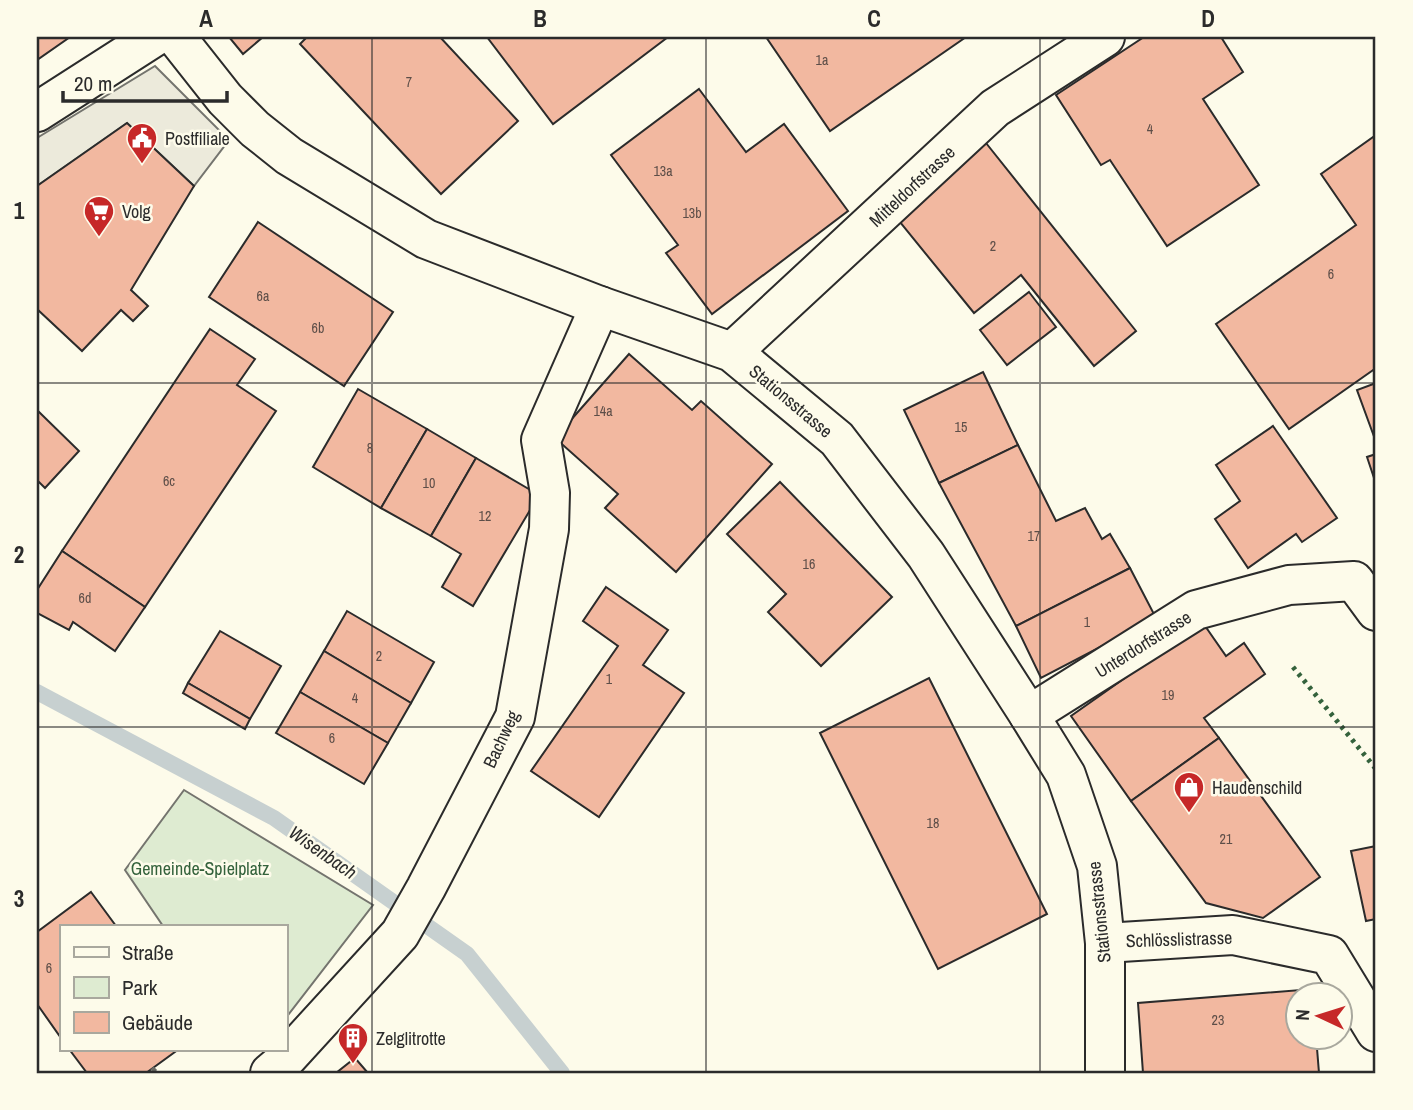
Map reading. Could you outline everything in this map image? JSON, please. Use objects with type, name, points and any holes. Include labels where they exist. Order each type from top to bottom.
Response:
[{"type":"street","points":[[37,111],[154,37]]},
{"type":"street","name":"Stationsstrasse","points":[[176,37],[225,99],[255,129],[289,156],[426,239],[600,306],[732,352],[837,439],[926,555],[1066,775],[1097,866],[1105,943],[1105,1073]]},
{"type":"street","name":"Mitteldorfstrasse","points":[[732,352],[995,108],[1105,37]]},
{"type":"street","name":"Bachweg","points":[[270,1073],[400,934],[515,717],[549,528],[550,493],[541,440],[600,306]]},
{"type":"street","name":"Unterdorfstrasse","points":[[1029,715],[1196,610],[1289,585],[1354,581],[1376,611]]},
{"type":"street","name":"Schlösslistrasse","points":[[1105,943],[1233,935],[1329,955],[1376,1032]]},
{"type":"path","points":[[152,1068],[158,1073]]},
{"type":"green space","name":"Gemeinde-Spielplatz","points":[[184,790],[373,905],[287,1016],[287,925],[162,925],[125,870]]},
{"type":"shaded area","points":[[155,66],[229,140],[194,186],[127,123],[37,186],[37,138]]},
{"type":"building","points":[[37,37],[70,37],[37,60]]},
{"type":"building","points":[[229,37],[263,37],[243,54]]},
{"type":"building","points":[[307,37],[440,37],[518,121],[441,194],[300,44]]},
{"type":"building","points":[[487,37],[668,37],[553,124]]},
{"type":"building","points":[[766,37],[966,37],[830,131]]},
{"type":"building","points":[[1144,37],[1221,37],[1243,72],[1203,99],[1259,185],[1167,246],[1110,160],[1101,165],[1056,95]]},
{"type":"building","points":[[699,89],[746,152],[784,124],[848,211],[712,314],[666,253],[678,245],[611,155]]},
{"type":"building","name":"Volg","points":[[127,123],[194,186],[131,290],[148,306],[133,321],[121,310],[82,351],[37,309],[37,186]]},
{"type":"building","points":[[1376,135],[1376,368],[1289,429],[1216,324],[1356,225],[1321,174]]},
{"type":"building","points":[[986,143],[1136,331],[1094,366],[1021,275],[974,313],[895,216]]},
{"type":"building","points":[[258,222],[393,312],[344,386],[209,297]]},
{"type":"building","points":[[1029,292],[1056,327],[1007,365],[980,330]]},
{"type":"building","points":[[210,329],[255,359],[237,385],[276,411],[145,607],[62,551]]},
{"type":"building","points":[[629,354],[692,410],[701,401],[772,464],[676,572],[605,508],[618,494],[555,438]]},
{"type":"building","points":[[983,372],[1018,445],[939,483],[904,410]]},
{"type":"building","points":[[1376,383],[1376,442],[1357,390]]},
{"type":"building","points":[[358,389],[427,429],[381,508],[313,467]]},
{"type":"building","points":[[37,410],[79,451],[45,488],[39,482],[37,485]]},
{"type":"building","points":[[1273,426],[1337,518],[1302,542],[1296,534],[1248,568],[1215,519],[1240,501],[1216,465]]},
{"type":"building","points":[[427,429],[476,458],[431,536],[381,508]]},
{"type":"building","points":[[1018,445],[1056,521],[1085,508],[1102,539],[1110,534],[1130,568],[1016,626],[939,483]]},
{"type":"building","points":[[1376,454],[1376,484],[1367,457]]},
{"type":"building","points":[[476,458],[539,495],[473,606],[442,587],[461,554],[431,536]]},
{"type":"building","points":[[780,482],[892,597],[821,666],[768,612],[786,594],[727,534]]},
{"type":"building","points":[[62,551],[145,607],[115,651],[73,622],[69,630],[37,613],[37,590]]},
{"type":"building","points":[[1130,568],[1156,618],[1041,678],[1016,626]]},
{"type":"building","points":[[606,587],[668,630],[643,665],[684,693],[599,817],[531,771],[618,646],[583,621]]},
{"type":"building","points":[[347,611],[434,662],[411,703],[324,651]]},
{"type":"building","points":[[1203,623],[1226,656],[1244,643],[1265,674],[1204,718],[1219,738],[1131,801],[1071,716]]},
{"type":"building","points":[[220,631],[281,666],[250,719],[188,683]]},
{"type":"building","points":[[324,651],[411,703],[388,743],[300,692]]},
{"type":"building","points":[[929,678],[1047,914],[938,969],[820,733]]},
{"type":"building","points":[[188,683],[250,719],[245,729],[183,693]]},
{"type":"building","points":[[300,692],[388,743],[364,784],[276,733]]},
{"type":"building","points":[[1219,738],[1320,877],[1263,918],[1206,903],[1131,801]]},
{"type":"building","points":[[1376,846],[1376,919],[1366,921],[1351,851]]},
{"type":"building","points":[[91,892],[115,925],[60,925],[60,1037],[37,1004],[37,932]]},
{"type":"building","points":[[1284,991],[1284,1050],[1317,1050],[1319,1073],[1143,1073],[1138,1003]]},
{"type":"building","points":[[70,1050],[178,1050],[146,1073],[87,1073]]},
{"type":"building","name":"Zelglitrotte","points":[[355,1058],[368,1073],[336,1073]]},
{"type":"waterway","name":"Wisenbach","points":[[37,692],[274,818],[467,954],[562,1073]]},
{"type":"hedge","points":[[1293,667],[1376,769]]},
{"type":"place","name":"Postfiliale","points":[[142,165]]},
{"type":"place","name":"Volg","points":[[99,238]]},
{"type":"place","name":"Haudenschild","points":[[1189,814]]},
{"type":"place","name":"Zelglitrotte","points":[[353,1065]]}]
